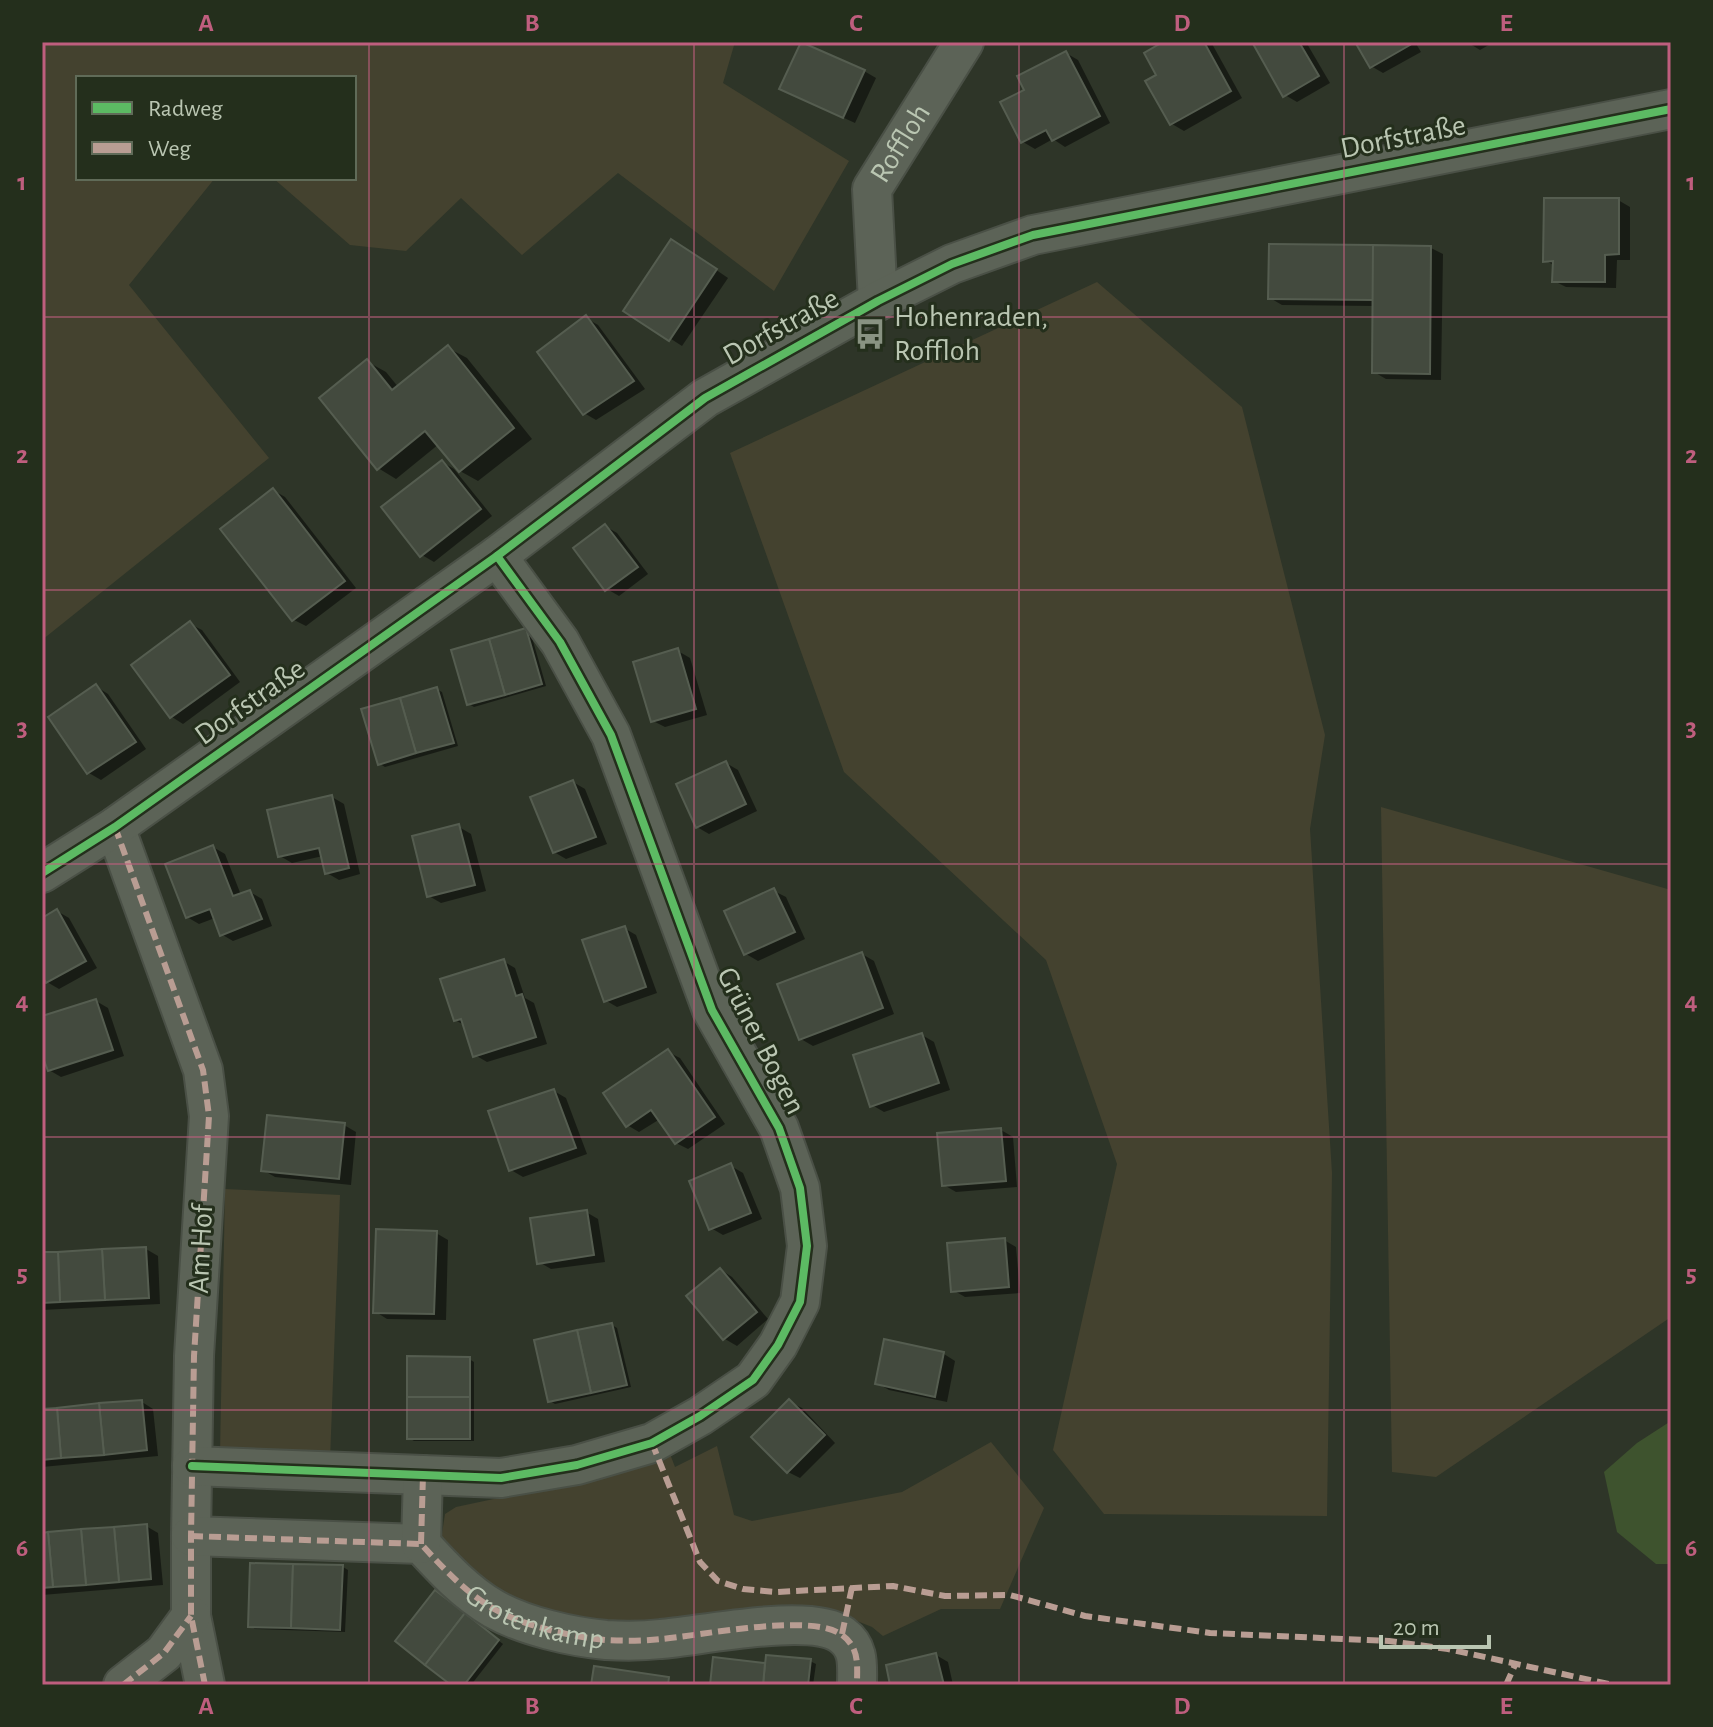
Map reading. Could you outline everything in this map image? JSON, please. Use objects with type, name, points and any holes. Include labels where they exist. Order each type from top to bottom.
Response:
[{"type":"street","name":"Roffloh","points":[[878,301],[872,189],[964,42]]},
{"type":"street","name":"Dorfstraße","points":[[42,873],[115,827],[497,556],[705,398],[878,301],[952,264],[1033,235],[1671,109]]},
{"type":"street","name":"Grüner Bogen","points":[[192,1466],[501,1478],[577,1465],[652,1443],[700,1416],[753,1380],[778,1345],[800,1302],[807,1246],[800,1188],[779,1128],[712,1010],[611,735],[560,642],[497,556]]},
{"type":"street","name":"Am Hof","points":[[115,827],[203,1070],[209,1116],[194,1356],[191,1536],[191,1616],[205,1685]]},
{"type":"street","points":[[191,1536],[421,1544],[423,1475]]},
{"type":"street","name":"Grotenkamp","points":[[421,1544],[454,1579],[495,1609],[548,1629],[606,1640],[660,1639],[744,1627],[813,1626],[842,1634],[857,1653],[857,1685]]},
{"type":"street","points":[[123,1685],[164,1653],[191,1616]]},
{"type":"shaded area","points":[[42,42],[735,42],[723,83],[849,161],[774,291],[618,173],[522,255],[461,198],[406,251],[350,245],[275,180],[356,180],[356,76],[76,76],[76,180],[213,180],[129,285],[269,458],[42,640]]},
{"type":"shaded area","points":[[1097,282],[1242,407],[1325,735],[1310,829],[1332,1173],[1327,1516],[1104,1514],[1053,1450],[1117,1164],[1046,960],[844,772],[730,453]]},
{"type":"shaded area","points":[[1381,807],[1671,890],[1671,1317],[1436,1477],[1392,1472]]},
{"type":"shaded area","points":[[225,1189],[340,1195],[330,1460],[220,1454]]},
{"type":"shaded area","points":[[1671,1421],[1671,1564],[1656,1564],[1617,1532],[1604,1472],[1637,1443]]},
{"type":"shaded area","points":[[991,1442],[1044,1508],[1000,1609],[941,1609],[883,1636],[872,1627],[832,1611],[594,1627],[526,1610],[470,1578],[441,1540],[445,1514],[456,1507],[592,1478],[670,1454],[675,1467],[717,1446],[734,1515],[752,1521],[902,1492]]},
{"type":"building","points":[[801,42],[865,70],[843,118],[779,89]]},
{"type":"building","points":[[1163,42],[1204,42],[1231,91],[1170,125],[1145,81],[1156,75],[1144,53]]},
{"type":"building","points":[[1252,42],[1299,42],[1319,76],[1283,97]]},
{"type":"building","points":[[1355,42],[1408,42],[1410,45],[1370,68]]},
{"type":"building","points":[[1066,51],[1100,116],[1052,141],[1046,130],[1021,143],[1000,102],[1024,90],[1017,76]]},
{"type":"building","points":[[1544,198],[1619,198],[1619,254],[1605,255],[1605,282],[1552,282],[1553,261],[1543,262]]},
{"type":"building","points":[[671,239],[717,269],[669,341],[623,311]]},
{"type":"building","points":[[1269,244],[1373,245],[1373,300],[1268,299]]},
{"type":"building","points":[[1373,245],[1431,246],[1430,374],[1372,373]]},
{"type":"building","points":[[586,315],[634,381],[583,415],[537,352]]},
{"type":"building","points":[[448,345],[514,428],[459,472],[425,431],[377,470],[319,398],[367,359],[392,390]]},
{"type":"building","points":[[442,460],[481,509],[420,557],[381,507]]},
{"type":"building","points":[[273,488],[345,581],[292,621],[220,529]]},
{"type":"building","points":[[605,524],[638,567],[605,591],[573,548]]},
{"type":"building","points":[[190,621],[230,675],[170,718],[131,665]]},
{"type":"building","points":[[526,628],[542,684],[505,695],[489,639]]},
{"type":"building","points":[[489,639],[505,695],[467,705],[451,650]]},
{"type":"building","points":[[678,648],[696,709],[651,722],[633,662]]},
{"type":"building","points":[[96,684],[136,742],[87,774],[48,717]]},
{"type":"building","points":[[437,687],[454,743],[416,753],[400,698]]},
{"type":"building","points":[[400,698],[416,753],[378,765],[361,709]]},
{"type":"building","points":[[726,761],[746,804],[696,828],[676,784]]},
{"type":"building","points":[[573,780],[596,837],[553,853],[530,797]]},
{"type":"building","points":[[332,795],[349,868],[325,874],[319,848],[278,857],[267,810]]},
{"type":"building","points":[[459,824],[475,885],[427,897],[412,836]]},
{"type":"building","points":[[213,845],[233,896],[250,890],[262,919],[220,936],[210,909],[186,918],[165,864]]},
{"type":"building","points":[[774,888],[795,932],[744,955],[724,911]]},
{"type":"building","points":[[57,909],[86,961],[46,983],[42,976],[42,918]]},
{"type":"building","points":[[625,926],[646,987],[604,1002],[582,940]]},
{"type":"building","points":[[862,952],[883,1008],[799,1040],[777,984]]},
{"type":"building","points":[[504,959],[516,996],[522,994],[536,1037],[473,1057],[461,1019],[454,1021],[440,979]]},
{"type":"building","points":[[96,999],[113,1050],[48,1071],[42,1055],[42,1016]]},
{"type":"building","points":[[922,1033],[939,1083],[870,1107],[853,1055]]},
{"type":"building","points":[[668,1049],[715,1117],[675,1144],[651,1110],[626,1127],[603,1093]]},
{"type":"building","points":[[554,1089],[576,1148],[509,1171],[488,1111]]},
{"type":"building","points":[[267,1115],[345,1123],[339,1179],[261,1171]]},
{"type":"building","points":[[1001,1128],[1006,1181],[942,1186],[937,1133]]},
{"type":"building","points":[[731,1163],[751,1213],[709,1230],[689,1181]]},
{"type":"building","points":[[587,1210],[594,1255],[537,1264],[530,1218]]},
{"type":"building","points":[[376,1229],[437,1231],[434,1314],[373,1313]]},
{"type":"building","points":[[1005,1238],[1009,1287],[951,1292],[947,1243]]},
{"type":"building","points":[[146,1247],[149,1298],[105,1300],[102,1249]]},
{"type":"building","points":[[102,1249],[105,1300],[60,1302],[58,1252]]},
{"type":"building","points":[[42,1252],[58,1252],[60,1302],[42,1303]]},
{"type":"building","points":[[720,1268],[757,1312],[723,1340],[686,1296]]},
{"type":"building","points":[[612,1323],[627,1385],[591,1393],[577,1330]]},
{"type":"building","points":[[577,1330],[591,1393],[548,1402],[534,1340]]},
{"type":"building","points":[[884,1339],[944,1352],[935,1397],[875,1384]]},
{"type":"building","points":[[407,1356],[470,1357],[470,1397],[407,1397]]},
{"type":"building","points":[[407,1397],[470,1397],[470,1439],[407,1439]]},
{"type":"building","points":[[789,1399],[825,1435],[787,1473],[751,1437]]},
{"type":"building","points":[[142,1400],[147,1450],[104,1455],[99,1403]]},
{"type":"building","points":[[99,1403],[104,1455],[61,1458],[57,1408]]},
{"type":"building","points":[[57,1408],[61,1458],[42,1460],[42,1409]]},
{"type":"building","points":[[147,1524],[151,1579],[119,1582],[114,1527]]},
{"type":"building","points":[[114,1527],[119,1582],[86,1585],[81,1529]]},
{"type":"building","points":[[81,1529],[86,1585],[53,1587],[48,1532]]},
{"type":"building","points":[[48,1532],[53,1587],[42,1588],[42,1533]]},
{"type":"building","points":[[250,1563],[293,1564],[291,1628],[248,1627]]},
{"type":"building","points":[[293,1564],[343,1565],[340,1630],[291,1628]]},
{"type":"building","points":[[435,1590],[465,1613],[425,1665],[395,1641]]},
{"type":"building","points":[[465,1613],[499,1640],[464,1685],[451,1685],[425,1665]]},
{"type":"building","points":[[936,1653],[944,1685],[890,1685],[886,1665]]},
{"type":"building","points":[[766,1655],[811,1659],[808,1685],[763,1685]]},
{"type":"building","points":[[713,1657],[765,1663],[763,1685],[710,1685]]},
{"type":"building","points":[[594,1666],[669,1677],[668,1685],[591,1685]]},
{"type":"marked path","points":[[115,827],[203,1070],[209,1116],[194,1356],[191,1536],[191,1616],[205,1685]]},
{"type":"marked path","points":[[652,1443],[700,1562],[718,1581],[743,1589],[776,1592],[893,1586],[945,1596],[1010,1595],[1085,1616],[1210,1633],[1389,1641],[1448,1649],[1613,1685]]},
{"type":"marked path","points":[[421,1544],[423,1475]]},
{"type":"marked path","points":[[191,1536],[421,1544],[464,1588],[494,1609],[534,1625],[593,1639],[654,1640],[781,1625],[827,1628],[842,1635],[852,1646],[856,1658],[857,1685]]},
{"type":"marked path","points":[[842,1634],[852,1587]]},
{"type":"marked path","points":[[123,1685],[164,1653],[191,1616]]},
{"type":"marked path","points":[[1506,1685],[1515,1665]]},
{"type":"cycle path","points":[[42,873],[115,827],[497,556],[705,398],[878,301],[952,264],[1033,235],[1671,109]]},
{"type":"cycle path","points":[[192,1466],[501,1478],[577,1465],[652,1443],[700,1416],[753,1380],[778,1345],[800,1302],[807,1246],[800,1188],[779,1128],[712,1010],[611,735],[560,642],[497,556]]},
{"type":"place","name":"Hohenraden, Roffloh","points":[[870,334]]}]
